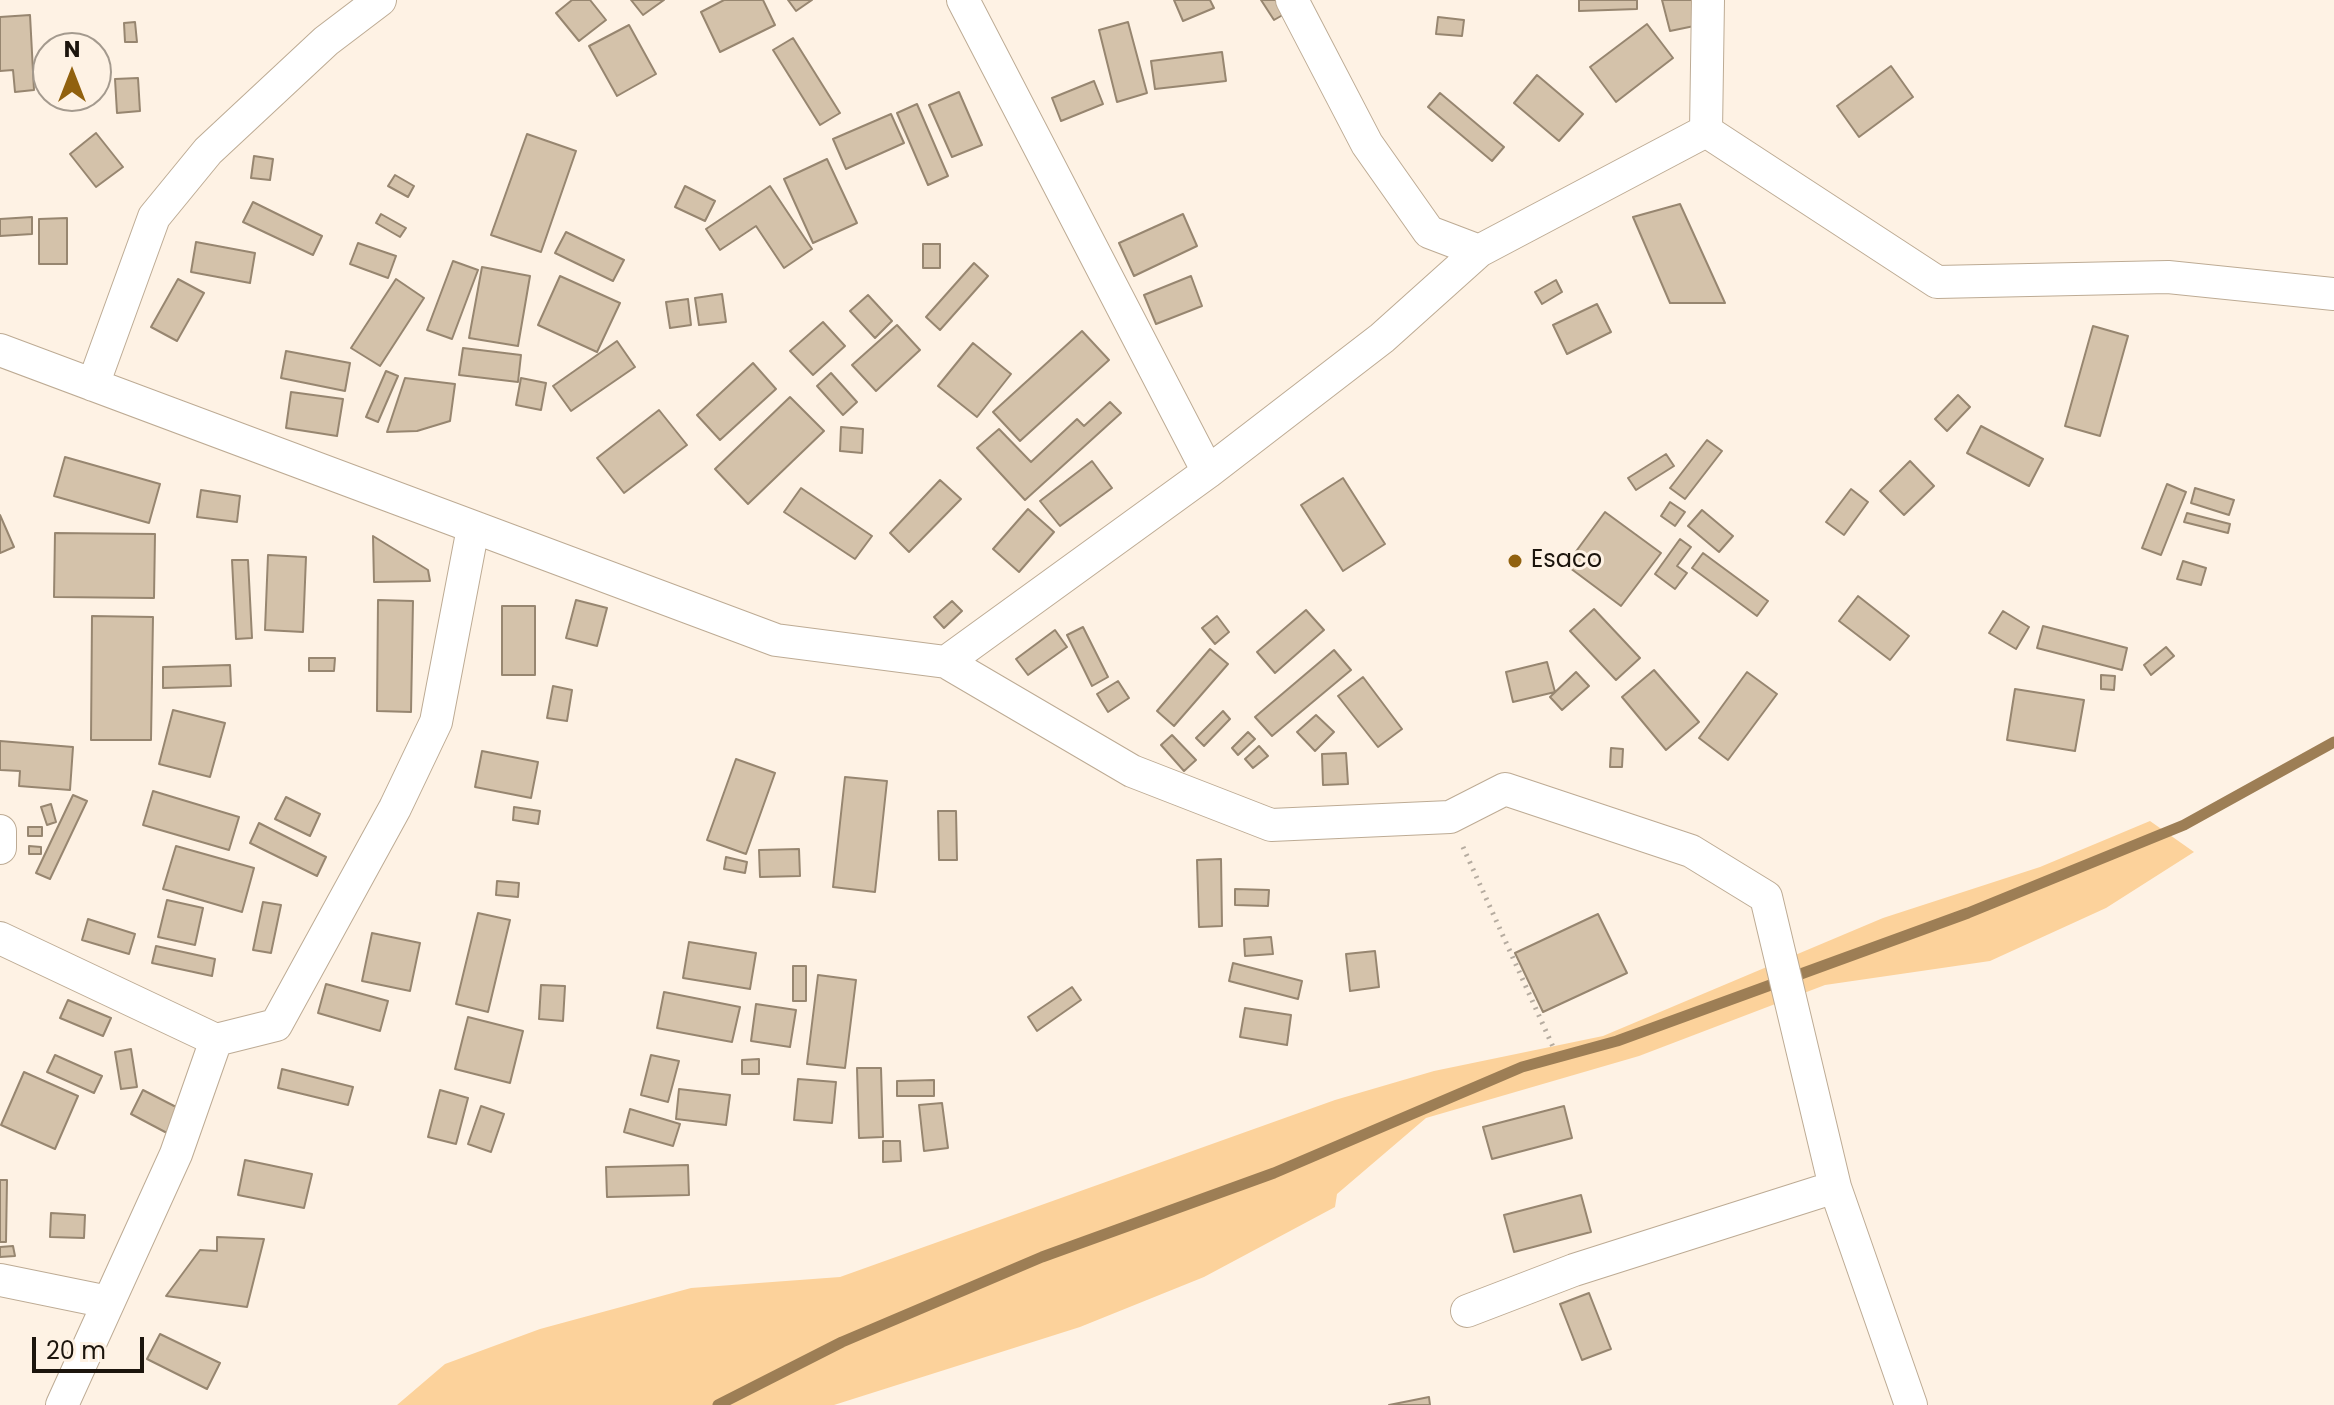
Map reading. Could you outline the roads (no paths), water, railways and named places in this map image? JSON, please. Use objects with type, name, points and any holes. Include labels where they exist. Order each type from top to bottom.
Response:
[{"type":"street","points":[[93,385],[154,217],[208,151],[326,41],[380,0]]},
{"type":"street","points":[[963,0],[1208,472]]},
{"type":"street","points":[[1292,0],[1367,144],[1429,232],[1479,251]]},
{"type":"street","points":[[1706,131],[1708,0]]},
{"type":"street","points":[[946,662],[1208,472],[1382,338],[1479,251],[1706,131]]},
{"type":"street","points":[[1706,131],[1937,282],[2168,277],[2334,294]]},
{"type":"street","points":[[0,350],[776,640],[946,662],[1132,771],[1271,825],[1450,817],[1505,789],[1691,851],[1766,897],[1835,1187],[1911,1405]]},
{"type":"street","points":[[0,938],[216,1040],[276,1025],[395,808],[436,722],[473,528]]},
{"type":"street","points":[[0,831],[0,848]]},
{"type":"street","points":[[62,1405],[176,1154],[216,1040]]},
{"type":"street","points":[[1467,1311],[1574,1270],[1835,1187]]},
{"type":"street","points":[[0,1280],[108,1302]]},
{"type":"waterway","points":[[718,1405],[842,1342],[1042,1257],[1274,1173],[1522,1067],[1617,1041],[1968,913],[2184,825],[2334,742]]},
{"type":"place","name":"Esaco","points":[[1515,561]]}]
